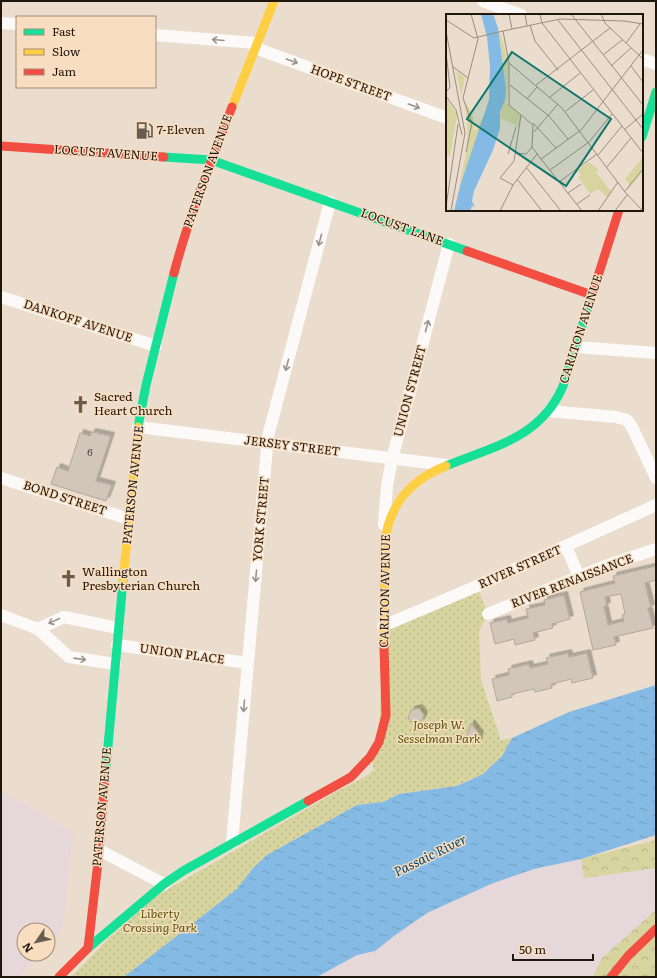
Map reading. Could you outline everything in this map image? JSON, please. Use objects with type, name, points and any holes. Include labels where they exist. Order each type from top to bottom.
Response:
[{"type":"main road","name":"PATERSON AVENUE","points":[[88,948],[99,850],[118,628],[138,427],[146,385],[182,244],[196,200],[274,1]]},
{"type":"main road","points":[[643,134],[656,92]]},
{"type":"main road","name":"LOCUST AVENUE","points":[[1,146],[211,160]]},
{"type":"main road","name":"LOCUST LANE","points":[[211,160],[592,295]]},
{"type":"main road","name":"CARLTON AVENUE","points":[[88,948],[164,884],[183,871],[350,777],[362,768],[371,757],[384,729],[386,715],[383,626],[384,540],[389,518],[395,505],[405,492],[417,481],[429,473],[447,465],[521,436],[549,411],[563,387],[619,211]]},
{"type":"main road","points":[[610,977],[628,956],[656,929]]},
{"type":"main road","points":[[59,977],[88,948]]},
{"type":"street","points":[[482,1],[518,14]]},
{"type":"street","points":[[1,23],[16,24]]},
{"type":"street","name":"HOPE STREET","points":[[156,35],[256,46],[446,118]]},
{"type":"street","points":[[643,59],[656,64]]},
{"type":"street","name":"YORK STREET","points":[[232,843],[268,436],[330,202]]},
{"type":"street","name":"UNION STREET","points":[[384,540],[384,514],[392,459],[449,244]]},
{"type":"street","name":"DANKOFF AVENUE","points":[[1,297],[156,346]]},
{"type":"street","points":[[576,347],[656,353]]},
{"type":"street","points":[[549,411],[616,417],[627,420],[632,427],[656,478]]},
{"type":"street","name":"JERSEY STREET","points":[[138,427],[447,465]]},
{"type":"street","name":"BOND STREET","points":[[1,478],[129,519]]},
{"type":"street","name":"RIVER STREET","points":[[383,626],[656,505]]},
{"type":"street","points":[[566,546],[579,577]]},
{"type":"street","name":"RIVER RENAISSANCE","points":[[488,614],[656,548]]},
{"type":"street","points":[[1,615],[38,628],[69,657],[115,664]]},
{"type":"street","points":[[38,628],[64,617],[118,628]]},
{"type":"street","name":"UNION PLACE","points":[[117,645],[248,663]]},
{"type":"street","points":[[99,850],[164,884]]},
{"type":"shaded area","points":[[1,790],[73,832],[63,928],[56,936],[56,922],[16,922],[16,962],[32,962],[18,977],[1,977]]},
{"type":"shaded area","points":[[581,859],[585,878],[656,868],[656,910],[602,958],[593,977],[317,977],[357,955],[375,951],[427,913],[491,884],[534,869]]},
{"type":"green space","name":"Joseph W. Sesselman Park","points":[[477,586],[488,614],[479,631],[481,680],[501,740],[512,738],[502,756],[483,774],[457,786],[399,794],[383,802],[357,805],[267,855],[253,868],[237,889],[124,977],[71,977],[109,938],[158,895],[334,793],[363,778],[374,770],[371,757],[379,744],[383,626]]},
{"type":"green space","points":[[656,840],[656,868],[584,878],[581,859]]},
{"type":"green space","points":[[656,910],[656,977],[593,977],[602,958]]},
{"type":"water","name":"Passaic River","points":[[656,685],[656,835],[581,859],[534,869],[491,884],[427,913],[375,951],[357,955],[317,977],[124,977],[237,889],[253,868],[267,855],[357,805],[383,802],[399,794],[457,786],[483,774],[502,756],[512,738],[569,712]]},
{"type":"building","points":[[92,432],[111,436],[96,481],[112,485],[106,501],[51,484],[57,467],[68,471],[80,433],[90,436]]},
{"type":"building","points":[[656,566],[656,580],[645,583],[651,608],[648,608],[653,628],[614,637],[616,645],[593,650],[580,592],[615,583],[613,576]],"holes":[[[621,594],[625,614],[622,615],[624,621],[608,625],[604,606],[607,606],[605,597]]]},
{"type":"building","points":[[564,595],[570,619],[552,624],[553,628],[533,633],[535,640],[515,645],[514,639],[495,644],[490,623],[507,619],[508,623],[528,618],[526,609],[545,605],[544,600]]},
{"type":"building","points":[[568,653],[569,657],[587,653],[593,678],[572,683],[571,679],[551,684],[552,688],[535,692],[534,689],[512,694],[512,697],[497,701],[492,679],[509,675],[508,669],[529,664],[530,668],[548,664],[546,658]]},
{"type":"building","points":[[419,708],[424,715],[421,722],[413,723],[408,718],[411,710]]},
{"type":"building","points":[[471,723],[480,735],[478,742],[464,744]]},
{"type":"traffic: fast","points":[[643,134],[656,92]]},
{"type":"traffic: fast","points":[[164,157],[211,160],[467,251]]},
{"type":"traffic: fast","points":[[138,427],[146,385],[174,273]]},
{"type":"traffic: fast","points":[[446,466],[498,446],[514,438],[529,429],[542,418],[554,404],[563,386],[592,295]]},
{"type":"traffic: fast","points":[[105,779],[123,581]]},
{"type":"traffic: fast","points":[[88,948],[164,884],[183,871],[308,801]]},
{"type":"traffic: slow","points":[[232,107],[274,1]]},
{"type":"traffic: slow","points":[[123,581],[138,427]]},
{"type":"traffic: slow","points":[[384,647],[384,549],[390,520],[395,508],[410,488],[421,479],[446,466]]},
{"type":"traffic: jam","points":[[174,273],[193,210],[232,107]]},
{"type":"traffic: jam","points":[[1,146],[164,157]]},
{"type":"traffic: jam","points":[[467,251],[592,295],[619,211]]},
{"type":"traffic: jam","points":[[308,801],[351,777],[370,757],[379,742],[386,715],[384,647]]},
{"type":"traffic: jam","points":[[59,977],[88,948],[98,862],[105,779]]},
{"type":"traffic: jam","points":[[611,977],[628,956],[656,929]]},
{"type":"place","name":"7-Eleven","points":[[144,130]]},
{"type":"place","name":"Sacred Heart Church","points":[[81,404]]},
{"type":"place","name":"Wallington Presbyterian Church","points":[[69,579]]},
{"type":"park label","name":"Liberty Crossing Park","points":[[160,921]]}]
